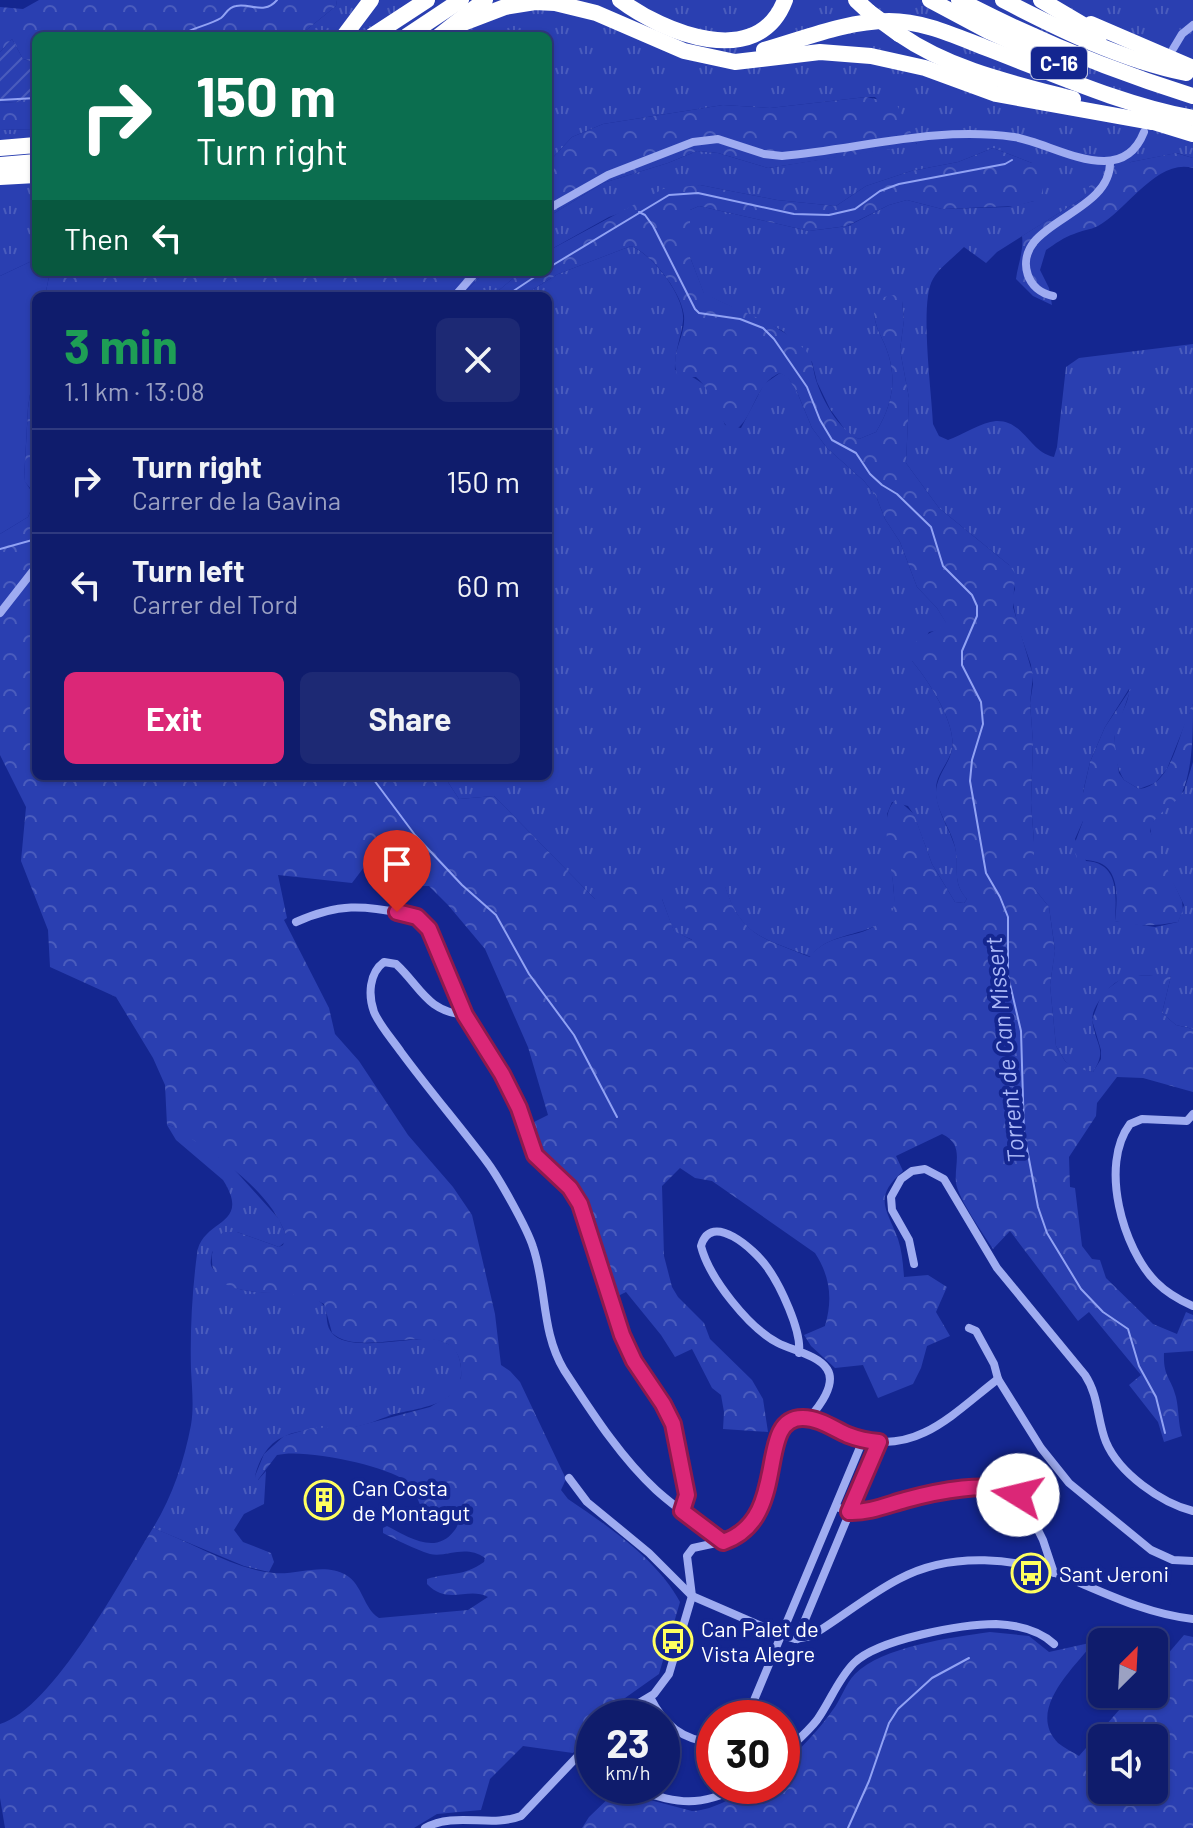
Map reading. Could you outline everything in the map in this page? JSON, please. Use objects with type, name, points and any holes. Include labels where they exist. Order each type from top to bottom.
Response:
[{"type":"highway","points":[[347,32],[371,0]]},
{"type":"highway","points":[[378,32],[427,0]]},
{"type":"highway","points":[[413,32],[461,0]]},
{"type":"highway","points":[[445,32],[485,0]]},
{"type":"highway","points":[[620,0],[669,28],[727,41],[757,32],[775,18],[785,0]]},
{"type":"highway","points":[[856,0],[899,34],[937,56],[1147,127]]},
{"type":"highway","name":"C-16","points":[[930,0],[988,31],[1064,65],[1193,116]]},
{"type":"highway","name":"C-16","points":[[959,0],[1003,23],[1106,67],[1193,96]]},
{"type":"highway","points":[[1003,0],[1105,47],[1157,67],[1191,72]]},
{"type":"highway","points":[[445,32],[505,7],[535,2],[555,3],[596,13],[684,51],[735,62],[820,52],[871,56],[925,68],[996,94],[1193,134]]},
{"type":"highway","points":[[1043,2],[1106,38],[1191,72]]},
{"type":"highway","points":[[719,57],[764,50],[863,22],[906,22],[940,30],[1092,88],[1175,115],[1193,116]]},
{"type":"highway","points":[[0,148],[32,145]]},
{"type":"highway","points":[[0,165],[32,162]]},
{"type":"highway","points":[[0,177],[32,175]]},
{"type":"street","points":[[1173,49],[1179,37],[1193,25]]},
{"type":"street","points":[[552,207],[608,175],[679,147],[709,140],[730,141],[764,154],[782,156],[933,135],[981,133],[1030,141],[1090,162],[1110,162],[1136,146],[1147,127]]},
{"type":"street","points":[[1053,296],[1038,291],[1031,284],[1026,268],[1029,250],[1045,232],[1072,215],[1100,189],[1110,172],[1110,162]]},
{"type":"street","points":[[458,292],[472,276]]},
{"type":"street","points":[[0,613],[32,572]]},
{"type":"street","points":[[296,922],[346,906],[417,917],[429,929],[465,1015],[519,1108],[535,1155],[570,1188],[580,1204],[622,1335],[634,1361],[673,1424],[687,1495],[682,1511]]},
{"type":"street","points":[[465,1015],[445,1010],[424,997],[396,964],[384,962],[375,972],[370,991],[381,1024],[443,1109],[489,1164],[533,1246],[555,1353],[621,1451],[656,1490],[723,1542]]},
{"type":"street","points":[[1193,1114],[1187,1121],[1142,1119],[1130,1124],[1120,1145],[1117,1174],[1120,1207],[1134,1251],[1157,1284],[1193,1306]]},
{"type":"street","points":[[914,1264],[909,1240],[892,1210],[891,1197],[901,1179],[912,1171],[925,1169],[944,1179],[997,1268],[1085,1375],[1094,1391],[1106,1442],[1115,1458],[1154,1492],[1193,1511]]},
{"type":"street","points":[[799,1353],[795,1328],[769,1269],[738,1240],[720,1232],[708,1233],[701,1246],[703,1253],[734,1302],[769,1338],[799,1353],[822,1364],[830,1375],[828,1389],[809,1418]]},
{"type":"street","points":[[969,1328],[976,1331],[998,1379],[1041,1448],[1080,1494],[1164,1557],[1193,1561]]},
{"type":"street","points":[[645,1700],[660,1688],[669,1674],[692,1596],[687,1564],[690,1551],[697,1546],[723,1542],[745,1531],[758,1515],[766,1497],[779,1430],[787,1421],[809,1418],[863,1440],[907,1439],[943,1424],[998,1379]]},
{"type":"street","points":[[754,1700],[863,1440]]},
{"type":"street","points":[[797,1639],[879,1442]]},
{"type":"street","points":[[569,1478],[587,1502],[649,1553],[692,1596],[797,1639],[811,1636],[897,1580],[920,1570],[954,1562],[984,1560],[1004,1561],[1054,1573],[1122,1602],[1157,1613],[1193,1619]]},
{"type":"street","points":[[836,1507],[849,1512],[873,1510],[938,1492],[1005,1488],[1023,1500],[1043,1540],[1054,1573]]},
{"type":"street","points":[[800,1736],[817,1720],[853,1664],[883,1647],[937,1632],[998,1624],[1036,1632],[1054,1644]]},
{"type":"street","points":[[650,1697],[671,1727],[696,1740]]},
{"type":"street","points":[[425,1828],[445,1820],[496,1821],[521,1816],[576,1761]]},
{"type":"green space","points":[[39,0],[337,0],[336,6],[304,32],[32,32],[32,62],[23,59],[12,39],[0,52],[0,7],[23,9]]},
{"type":"green space","points":[[337,0],[1193,0],[1193,158],[1177,153],[1131,162],[1095,182],[1083,198],[997,252],[986,263],[964,247],[943,266],[929,290],[927,349],[933,424],[939,436],[948,440],[984,424],[1006,422],[1038,449],[1054,457],[1066,367],[1079,358],[1193,344],[1193,704],[1167,769],[1155,783],[1139,789],[1124,780],[1115,753],[1115,730],[1129,689],[1105,727],[1090,762],[1083,792],[1083,821],[1075,839],[1086,861],[1105,868],[1114,882],[1115,921],[1155,927],[1178,922],[1184,905],[1152,840],[1150,826],[1184,791],[1193,762],[1193,1029],[1176,1025],[1162,1013],[1171,976],[1130,977],[1114,984],[1094,1009],[1092,1021],[1100,1053],[1093,1072],[1074,1069],[1056,1046],[1050,985],[1055,950],[1049,907],[1034,888],[1031,665],[1018,627],[1012,598],[1015,589],[1009,565],[939,508],[906,463],[909,398],[900,350],[904,320],[902,301],[874,313],[891,366],[892,388],[887,410],[876,432],[859,439],[848,434],[830,409],[817,382],[812,362],[783,331],[704,294],[690,257],[690,210],[699,206],[809,231],[848,226],[889,205],[907,200],[942,209],[1008,207],[1034,201],[1032,163],[993,148],[958,162],[911,171],[866,186],[836,206],[777,200],[700,185],[609,217],[552,249],[552,215],[603,183],[697,151],[718,153],[768,168],[917,144],[875,97],[866,97],[770,108],[723,105],[603,124],[572,137],[552,159],[552,32],[304,32],[336,6]]},
{"type":"green space","points":[[12,39],[23,59],[32,62],[32,97],[15,103],[0,102],[0,52]]},
{"type":"green space","points":[[32,97],[32,129],[0,130],[0,102],[15,103]]},
{"type":"green space","points":[[866,97],[896,103],[917,145],[768,168],[718,153],[697,151],[603,183],[552,215],[552,159],[572,137],[603,124],[723,105],[770,108]]},
{"type":"green space","points":[[32,129],[32,261],[0,276],[0,130]]},
{"type":"green space","points":[[993,148],[1032,163],[1041,168],[1046,176],[1041,196],[1016,206],[942,209],[907,200],[889,205],[847,226],[809,231],[699,206],[690,210],[690,257],[704,293],[771,324],[806,351],[827,405],[844,429],[859,439],[876,432],[887,410],[892,388],[891,366],[874,313],[884,297],[894,295],[902,301],[904,320],[900,350],[909,398],[906,463],[939,508],[1015,573],[1013,607],[1033,675],[1030,703],[1034,888],[1049,907],[1055,951],[1050,985],[1056,1046],[1065,1061],[1074,1068],[1093,1072],[1101,1059],[1101,1050],[1092,1020],[1102,993],[1125,976],[1171,976],[1162,1013],[1176,1025],[1193,1029],[1193,1092],[1143,1078],[1117,1077],[1097,1103],[1096,1116],[1069,1157],[1070,1187],[1075,1188],[1082,1246],[1092,1259],[1100,1260],[1106,1278],[1153,1324],[1177,1334],[1186,1312],[1193,1315],[1193,1351],[1164,1353],[1166,1372],[1176,1397],[1182,1436],[1164,1442],[1158,1422],[1129,1385],[1141,1375],[1089,1312],[1078,1321],[1010,1231],[993,1249],[961,1198],[956,1183],[956,1149],[954,1143],[942,1134],[896,1156],[903,1171],[888,1189],[885,1203],[899,1244],[904,1277],[928,1275],[947,1287],[936,1312],[950,1336],[927,1346],[913,1384],[878,1398],[863,1365],[835,1368],[811,1346],[804,1335],[825,1326],[829,1306],[827,1279],[815,1253],[712,1181],[695,1178],[680,1168],[662,1186],[664,1256],[672,1287],[704,1323],[710,1339],[752,1380],[763,1399],[768,1432],[723,1429],[721,1395],[712,1388],[692,1349],[675,1357],[626,1292],[614,1298],[587,1201],[574,1182],[547,1159],[532,1123],[548,1115],[528,1047],[485,949],[429,886],[391,886],[385,863],[371,858],[352,883],[278,875],[287,918],[284,920],[329,1008],[335,1034],[359,1061],[408,1135],[453,1187],[472,1215],[495,1314],[501,1365],[520,1382],[566,1479],[561,1490],[568,1499],[645,1558],[680,1602],[659,1674],[623,1700],[576,1700],[576,1749],[573,1753],[523,1746],[490,1779],[481,1810],[437,1814],[414,1828],[5,1828],[0,1798],[0,1724],[21,1713],[64,1668],[153,1528],[228,1561],[258,1570],[274,1573],[320,1569],[338,1571],[352,1579],[369,1608],[379,1618],[468,1610],[488,1597],[473,1593],[443,1594],[427,1584],[427,1579],[469,1570],[484,1562],[485,1558],[470,1552],[430,1554],[383,1533],[383,1528],[387,1526],[412,1539],[430,1543],[446,1538],[458,1525],[457,1513],[449,1510],[428,1519],[410,1485],[395,1475],[343,1459],[289,1453],[277,1455],[257,1481],[255,1476],[264,1454],[284,1436],[312,1428],[354,1427],[430,1407],[449,1396],[461,1378],[458,1356],[448,1344],[431,1339],[367,1343],[348,1341],[332,1333],[324,1304],[303,1296],[234,1288],[215,1273],[212,1253],[223,1232],[237,1232],[279,1247],[283,1245],[286,1235],[271,1207],[249,1183],[184,1133],[167,1125],[165,1085],[153,1058],[116,997],[50,967],[48,930],[21,861],[26,807],[0,755],[0,534],[28,517],[32,508],[32,780],[447,780],[459,799],[494,796],[595,899],[644,881],[662,899],[674,931],[692,940],[685,906],[700,881],[725,886],[739,916],[757,934],[810,957],[822,945],[874,926],[893,910],[887,820],[890,808],[897,799],[914,814],[932,864],[955,902],[964,903],[967,899],[958,883],[955,845],[936,795],[952,749],[950,727],[933,691],[912,661],[911,653],[917,641],[946,623],[937,608],[917,587],[900,542],[885,519],[876,496],[827,448],[812,428],[788,378],[780,373],[771,378],[745,420],[732,432],[702,383],[696,377],[679,378],[675,363],[684,316],[678,296],[648,257],[631,246],[558,274],[529,292],[497,292],[516,276],[552,276],[552,249],[663,189],[700,185],[777,200],[836,206],[866,186],[911,171],[958,162]]},
{"type":"green space","points":[[1176,153],[1193,158],[1193,168],[1180,167],[1167,171],[1142,188],[1109,219],[1046,250],[1040,270],[1049,288],[1052,305],[1033,296],[1016,279],[1022,236],[1083,198],[1098,173],[1131,162]]},
{"type":"green space","points":[[631,246],[639,251],[666,278],[679,300],[683,321],[675,370],[695,378],[708,390],[725,425],[741,428],[764,384],[780,373],[788,377],[812,428],[827,448],[876,496],[885,519],[900,542],[917,587],[947,624],[929,632],[912,661],[933,691],[950,727],[952,749],[936,789],[940,812],[955,847],[957,880],[967,899],[964,903],[955,902],[932,864],[908,806],[892,802],[887,814],[895,906],[879,924],[830,941],[811,957],[768,940],[748,927],[739,917],[725,887],[693,940],[674,932],[662,899],[595,899],[494,796],[459,799],[447,780],[552,780],[552,292],[529,292],[558,274]]},
{"type":"green space","points":[[32,261],[32,276],[49,276],[46,292],[32,292],[32,380],[24,480],[32,492],[32,508],[28,517],[0,534],[0,276]]},
{"type":"green space","points":[[49,276],[481,276],[465,292],[46,292]]},
{"type":"green space","points":[[481,276],[516,276],[497,292],[465,292]]},
{"type":"green space","points":[[32,380],[32,490],[24,481]]},
{"type":"green space","points":[[1131,688],[1114,738],[1119,773],[1139,789],[1161,778],[1168,767],[1193,704],[1192,750],[1186,783],[1178,798],[1155,819],[1150,831],[1182,901],[1183,910],[1178,922],[1146,925],[1115,921],[1116,887],[1110,872],[1097,862],[1077,858],[1073,848],[1083,821],[1083,793],[1090,762],[1105,727]]},
{"type":"green space","points":[[167,1125],[179,1128],[232,1167],[279,1219],[286,1235],[286,1241],[279,1247],[237,1232],[212,1252],[212,1268],[230,1285],[258,1292],[303,1294],[316,1299],[326,1308],[329,1327],[340,1339],[380,1343],[436,1339],[452,1346],[460,1362],[460,1381],[455,1390],[437,1403],[355,1427],[291,1434],[268,1448],[255,1476],[258,1480],[266,1471],[264,1504],[244,1514],[234,1530],[243,1542],[271,1553],[274,1562],[269,1572],[244,1566],[153,1528],[176,1479],[191,1425],[191,1327],[197,1254],[200,1242],[229,1215],[232,1206],[231,1195],[223,1180],[176,1140]]},
{"type":"green space","points":[[990,1632],[1029,1636],[1049,1652],[1088,1643],[1088,1649],[1065,1677],[1050,1703],[1047,1717],[1050,1730],[1058,1743],[1079,1756],[1088,1746],[1088,1804],[1168,1804],[1168,1724],[1107,1724],[1121,1708],[1168,1708],[1168,1654],[1184,1635],[1193,1637],[1193,1828],[582,1828],[602,1804],[665,1804],[692,1811],[719,1804],[800,1804],[800,1748],[821,1726],[855,1674],[899,1650]]},
{"type":"waterway","points":[[188,32],[221,18],[233,7],[262,8],[277,0]]},
{"type":"waterway","points":[[0,100],[32,98]]},
{"type":"waterway","points":[[552,266],[669,195],[698,193],[794,214],[829,215],[855,209],[880,191],[899,184],[1005,164],[1012,160]]},
{"type":"waterway","name":"Torrent de Can Missert","points":[[639,212],[653,226],[695,309],[699,313],[740,319],[763,328],[774,339],[807,387],[832,440],[856,453],[870,474],[897,494],[931,527],[943,566],[972,595],[977,606],[977,616],[962,651],[962,665],[981,702],[983,724],[972,760],[970,781],[986,873],[1008,917],[1008,976],[1021,1031],[1024,1133],[1038,1207],[1047,1233],[1081,1289],[1103,1312],[1128,1329],[1139,1366],[1156,1397],[1165,1433]]},
{"type":"waterway","points":[[512,292],[536,276]]},
{"type":"waterway","points":[[0,549],[32,540]]},
{"type":"waterway","points":[[374,780],[415,835],[462,885],[496,915],[529,974],[574,1035],[617,1117]]},
{"type":"waterway","points":[[848,1828],[869,1781],[889,1723],[898,1709],[932,1678],[969,1658]]},
{"type":"place","name":"Can Costa de Montagut","points":[[324,1500]]},
{"type":"place","name":"Sant Jeroni","points":[[1031,1573]]},
{"type":"place","name":"Can Palet de Vista Alegre","points":[[673,1641]]},
{"type":"route","points":[[397,912],[417,917],[429,929],[465,1015],[519,1108],[535,1155],[570,1188],[580,1204],[622,1335],[634,1361],[670,1416],[676,1433],[687,1495],[682,1511],[723,1542],[737,1537],[751,1525],[766,1497],[779,1430],[787,1421],[804,1417],[859,1439],[879,1442],[849,1512],[873,1510],[938,1492],[997,1487],[1018,1495]]}]
